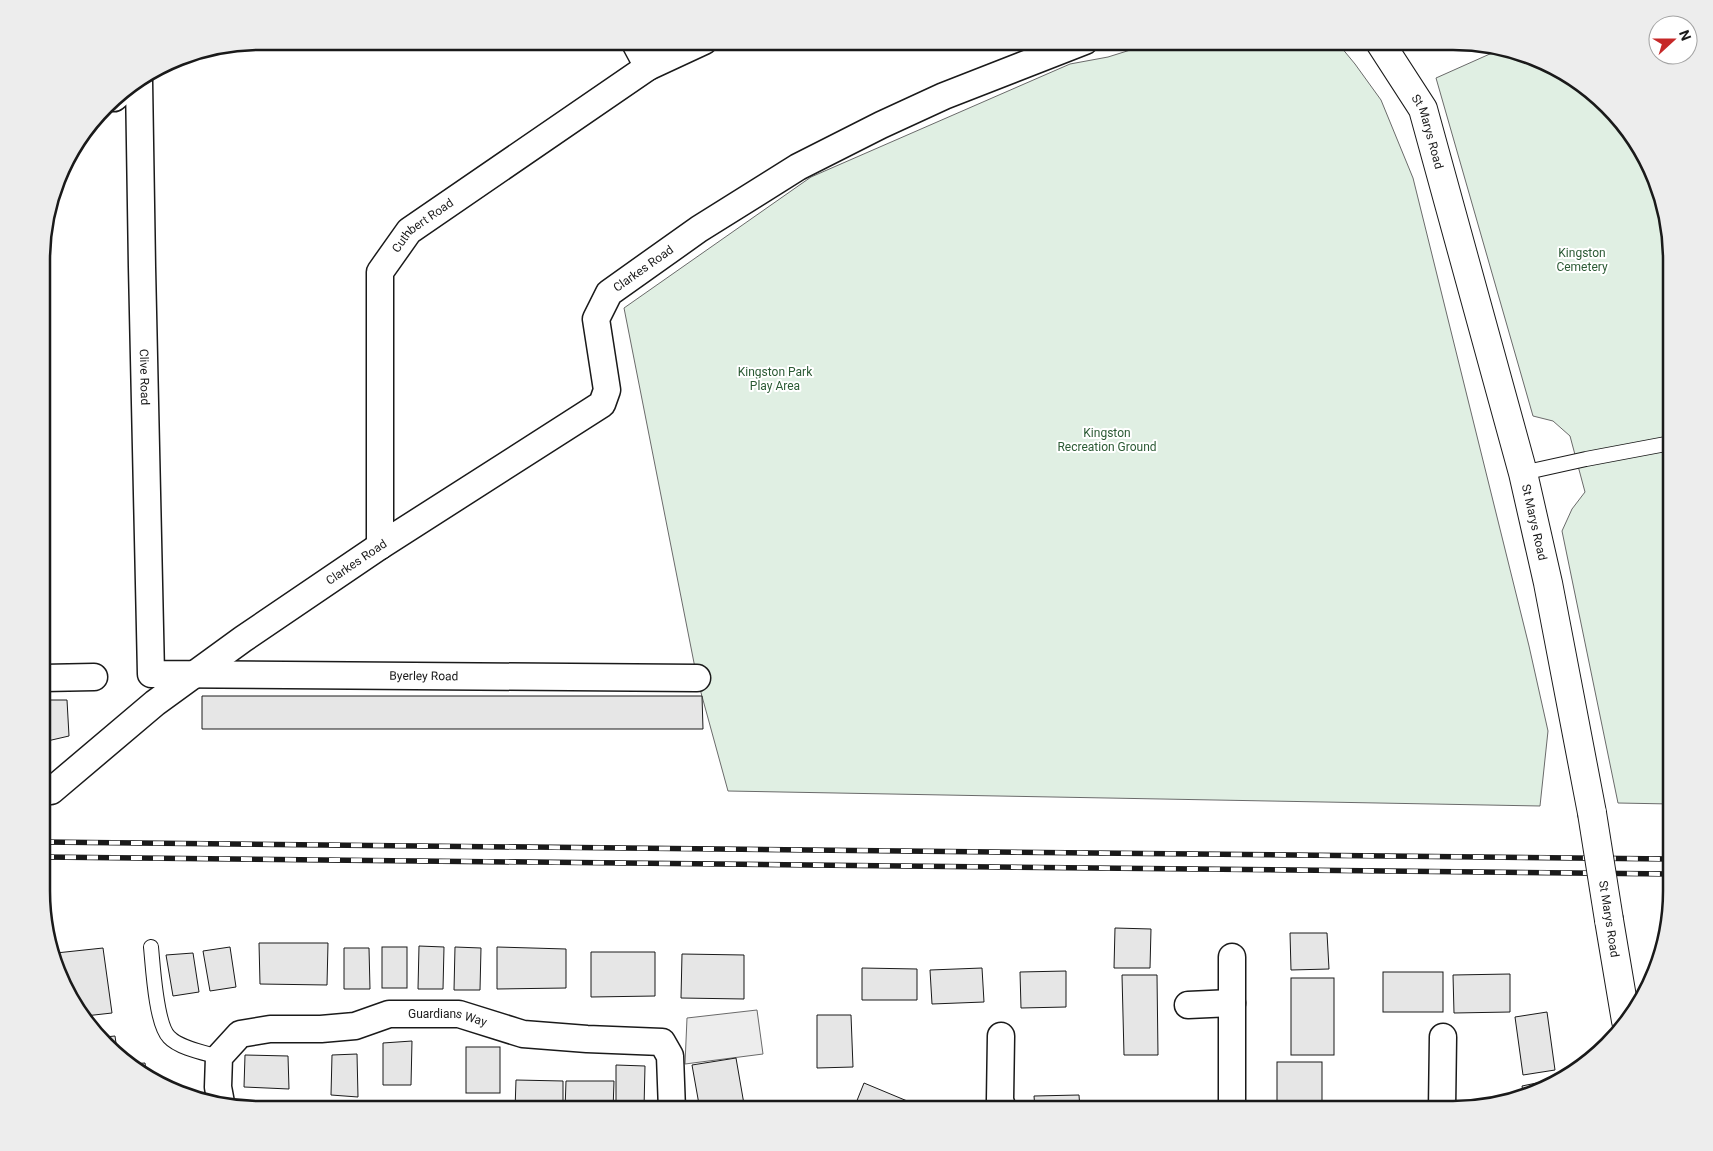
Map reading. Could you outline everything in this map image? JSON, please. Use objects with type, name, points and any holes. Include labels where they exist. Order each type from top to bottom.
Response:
[{"type":"street","points":[[639,50],[648,67]]},
{"type":"street","name":"Cuthbert Road","points":[[380,546],[380,272],[409,231],[648,67],[685,50]]},
{"type":"street","name":"Clarkes Road","points":[[51,791],[155,703],[193,674],[380,546],[602,404],[607,390],[596,319],[609,294],[698,229],[798,166],[880,125],[944,96],[1063,50]]},
{"type":"street","name":"St Marys Road","points":[[1385,50],[1423,109],[1523,473],[1548,583],[1592,813],[1625,1013]]},
{"type":"street","name":"Clive Road","points":[[139,88],[152,674]]},
{"type":"street","name":"Byerley Road","points":[[152,674],[697,678]]},
{"type":"street","points":[[50,678],[94,677]]},
{"type":"street","points":[[1232,957],[1232,1101]]},
{"type":"street","points":[[1188,1005],[1232,1003]]},
{"type":"street","name":"Guardians Way","points":[[219,1057],[240,1034],[270,1029],[321,1029],[355,1026],[389,1014],[459,1014],[524,1034],[662,1042],[670,1056],[672,1101]]},
{"type":"street","points":[[1000,1101],[1001,1036]]},
{"type":"street","points":[[1442,1101],[1443,1036]]},
{"type":"street","points":[[219,1057],[218,1087],[220,1097]]},
{"type":"lane","points":[[1523,473],[1586,458],[1663,444]]},
{"type":"lane","points":[[151,947],[159,1015],[169,1037],[184,1046],[219,1057]]},
{"type":"green space","name":"Kingston Recreation Ground","points":[[1130,50],[1343,50],[1381,100],[1413,178],[1529,646],[1548,731],[1540,806],[728,791],[697,678],[624,308],[811,177],[1070,64],[1108,57]]},
{"type":"green space","name":"Kingston Cemetery","points":[[1491,54],[1520,61],[1558,78],[1581,93],[1620,132],[1635,155],[1652,193],[1659,219],[1663,246],[1663,804],[1618,803],[1562,531],[1572,509],[1585,492],[1570,436],[1553,421],[1533,416],[1436,78]]},
{"type":"shaded area","points":[[757,1010],[763,1054],[685,1064],[687,1018]]},
{"type":"building","points":[[202,696],[702,696],[703,729],[202,729]]},
{"type":"building","points":[[50,700],[67,700],[69,736],[50,740]]},
{"type":"building","points":[[1115,928],[1151,929],[1150,968],[1114,968]]},
{"type":"building","points":[[1290,933],[1327,933],[1329,969],[1291,970]]},
{"type":"building","points":[[259,943],[328,943],[327,985],[260,984]]},
{"type":"building","points":[[419,946],[444,947],[443,989],[418,989]]},
{"type":"building","points":[[230,947],[236,987],[210,991],[203,951]]},
{"type":"building","points":[[382,947],[407,947],[407,988],[382,988]]},
{"type":"building","points":[[455,947],[481,948],[480,990],[454,990]]},
{"type":"building","points":[[497,947],[566,949],[566,988],[497,989]]},
{"type":"building","points":[[103,948],[112,1013],[90,1015],[72,984],[59,953]]},
{"type":"building","points":[[344,948],[369,948],[370,989],[344,989]]},
{"type":"building","points":[[591,952],[655,952],[655,996],[591,997]]},
{"type":"building","points":[[193,953],[199,992],[173,996],[166,955]]},
{"type":"building","points":[[682,954],[744,955],[744,999],[681,998]]},
{"type":"building","points":[[862,968],[917,969],[917,1000],[862,1000]]},
{"type":"building","points":[[982,968],[984,1002],[932,1004],[930,970]]},
{"type":"building","points":[[1066,971],[1066,1007],[1021,1008],[1020,972]]},
{"type":"building","points":[[1383,972],[1443,972],[1443,1012],[1383,1012]]},
{"type":"building","points":[[1510,974],[1510,1012],[1454,1013],[1453,975]]},
{"type":"building","points":[[1122,975],[1157,975],[1158,1055],[1124,1055]]},
{"type":"building","points":[[1291,978],[1334,978],[1334,1055],[1291,1055]]},
{"type":"building","points":[[1547,1012],[1555,1070],[1523,1075],[1515,1017]]},
{"type":"building","points":[[817,1015],[851,1015],[853,1067],[817,1068]]},
{"type":"building","points":[[115,1036],[116,1043],[112,1039],[110,1037]]},
{"type":"building","points":[[412,1041],[411,1085],[383,1085],[383,1043]]},
{"type":"building","points":[[466,1047],[500,1047],[500,1093],[466,1093]]},
{"type":"building","points":[[357,1054],[358,1097],[331,1095],[332,1055]]},
{"type":"building","points":[[245,1055],[288,1056],[289,1089],[244,1087]]},
{"type":"building","points":[[736,1058],[743,1101],[698,1101],[692,1065]]},
{"type":"building","points":[[1277,1062],[1322,1062],[1322,1101],[1277,1101]]},
{"type":"building","points":[[616,1065],[645,1066],[644,1101],[616,1101]]},
{"type":"building","points":[[516,1080],[563,1081],[563,1101],[515,1101]]},
{"type":"building","points":[[566,1081],[614,1081],[613,1101],[565,1101]]},
{"type":"building","points":[[864,1083],[907,1101],[857,1101]]},
{"type":"building","points":[[1538,1083],[1523,1089],[1522,1086]]},
{"type":"building","points":[[1079,1095],[1079,1101],[1034,1101],[1034,1096]]},
{"type":"railway","points":[[50,842],[1663,859]]},
{"type":"railway","points":[[50,857],[1663,874]]},
{"type":"park label","name":"Kingston Park Play Area","points":[[775,379]]}]
